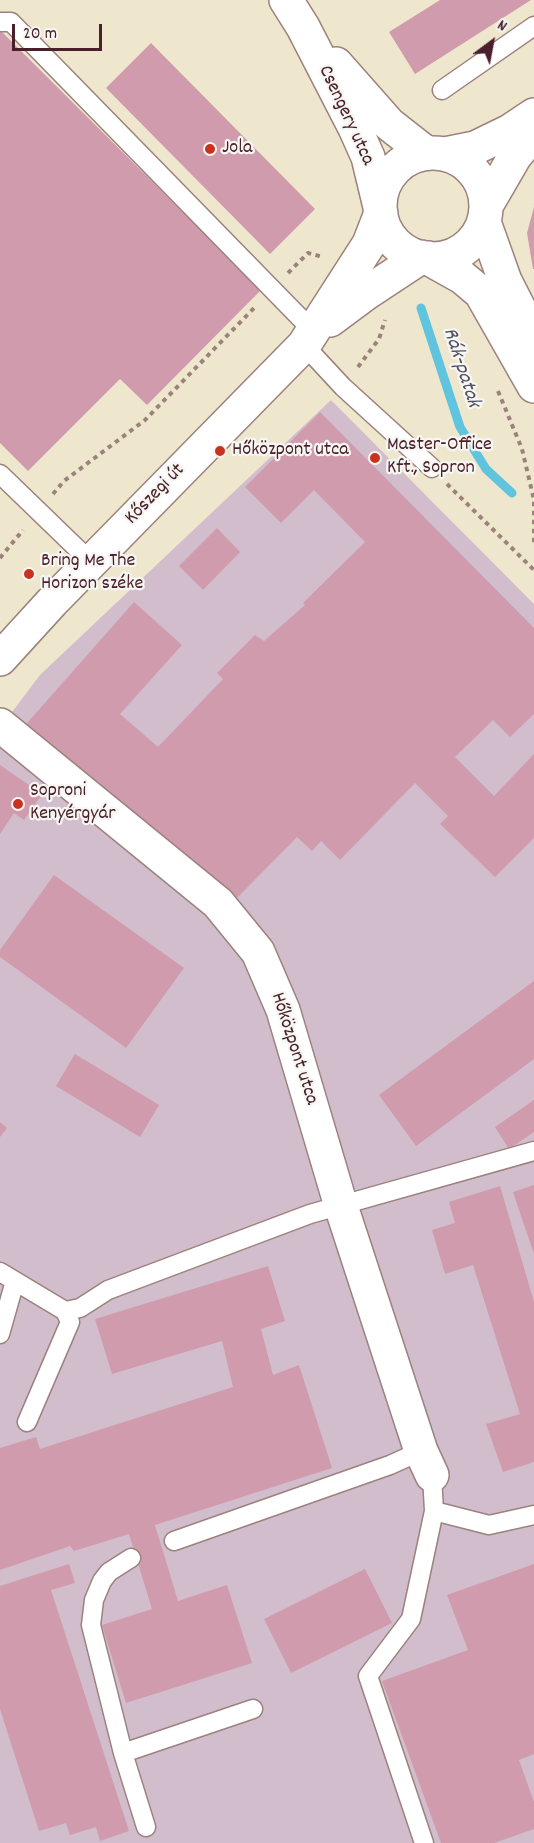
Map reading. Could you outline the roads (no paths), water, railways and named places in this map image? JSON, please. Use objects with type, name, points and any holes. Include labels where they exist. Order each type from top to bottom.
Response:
[{"type":"main road","name":"Csengery utca","points":[[286,0],[303,27],[355,128],[368,157],[381,210]]},
{"type":"main road","name":"Csengery utca","points":[[303,27],[389,124],[435,154]]},
{"type":"main road","points":[[534,115],[510,131],[475,148],[411,158],[398,166],[385,185],[381,210],[385,228],[394,241],[407,251],[462,277],[481,293],[534,386]]},
{"type":"main road","points":[[425,258],[446,257],[463,250],[476,238],[485,214],[516,156],[534,134]]},
{"type":"main road","points":[[435,154],[462,161],[475,173],[484,189],[485,214],[505,281],[534,339]]},
{"type":"main road","name":"Kőszegi út","points":[[309,339],[369,244],[381,210]]},
{"type":"main road","name":"Kőszegi út","points":[[0,659],[91,562],[309,339],[365,294],[425,258]]},
{"type":"main road","name":"Hőközpont utca","points":[[0,725],[218,903],[258,952],[283,1010],[341,1206],[427,1463]]},
{"type":"lane","points":[[0,22],[11,22],[309,339],[344,387],[432,468]]},
{"type":"lane","points":[[442,90],[534,26]]},
{"type":"lane","points":[[0,474],[91,562]]},
{"type":"lane","points":[[65,1311],[80,1308],[108,1290],[310,1214],[534,1151]]},
{"type":"lane","points":[[0,1334],[7,1277],[65,1311],[70,1322],[27,1422]]},
{"type":"lane","points":[[174,1541],[427,1463],[434,1511],[411,1619],[368,1676],[424,1843]]},
{"type":"lane","points":[[434,1511],[489,1525],[534,1515]]},
{"type":"lane","points":[[131,1558],[109,1572],[102,1581],[91,1612],[91,1625],[123,1753],[146,1827]]},
{"type":"lane","points":[[123,1753],[253,1709]]},
{"type":"waterway","name":"Rák-patak","points":[[421,308],[460,427],[486,469],[512,493]]},
{"type":"place","name":"Jola","points":[[210,149]]},
{"type":"place","name":"Hőközpont utca","points":[[220,451]]},
{"type":"place","name":"Master-Office Kft., Sopron","points":[[375,458]]},
{"type":"place","name":"Bring Me The Horizon széke","points":[[29,574]]},
{"type":"place","name":"Soproni Kenyérgyár","points":[[18,804]]}]
